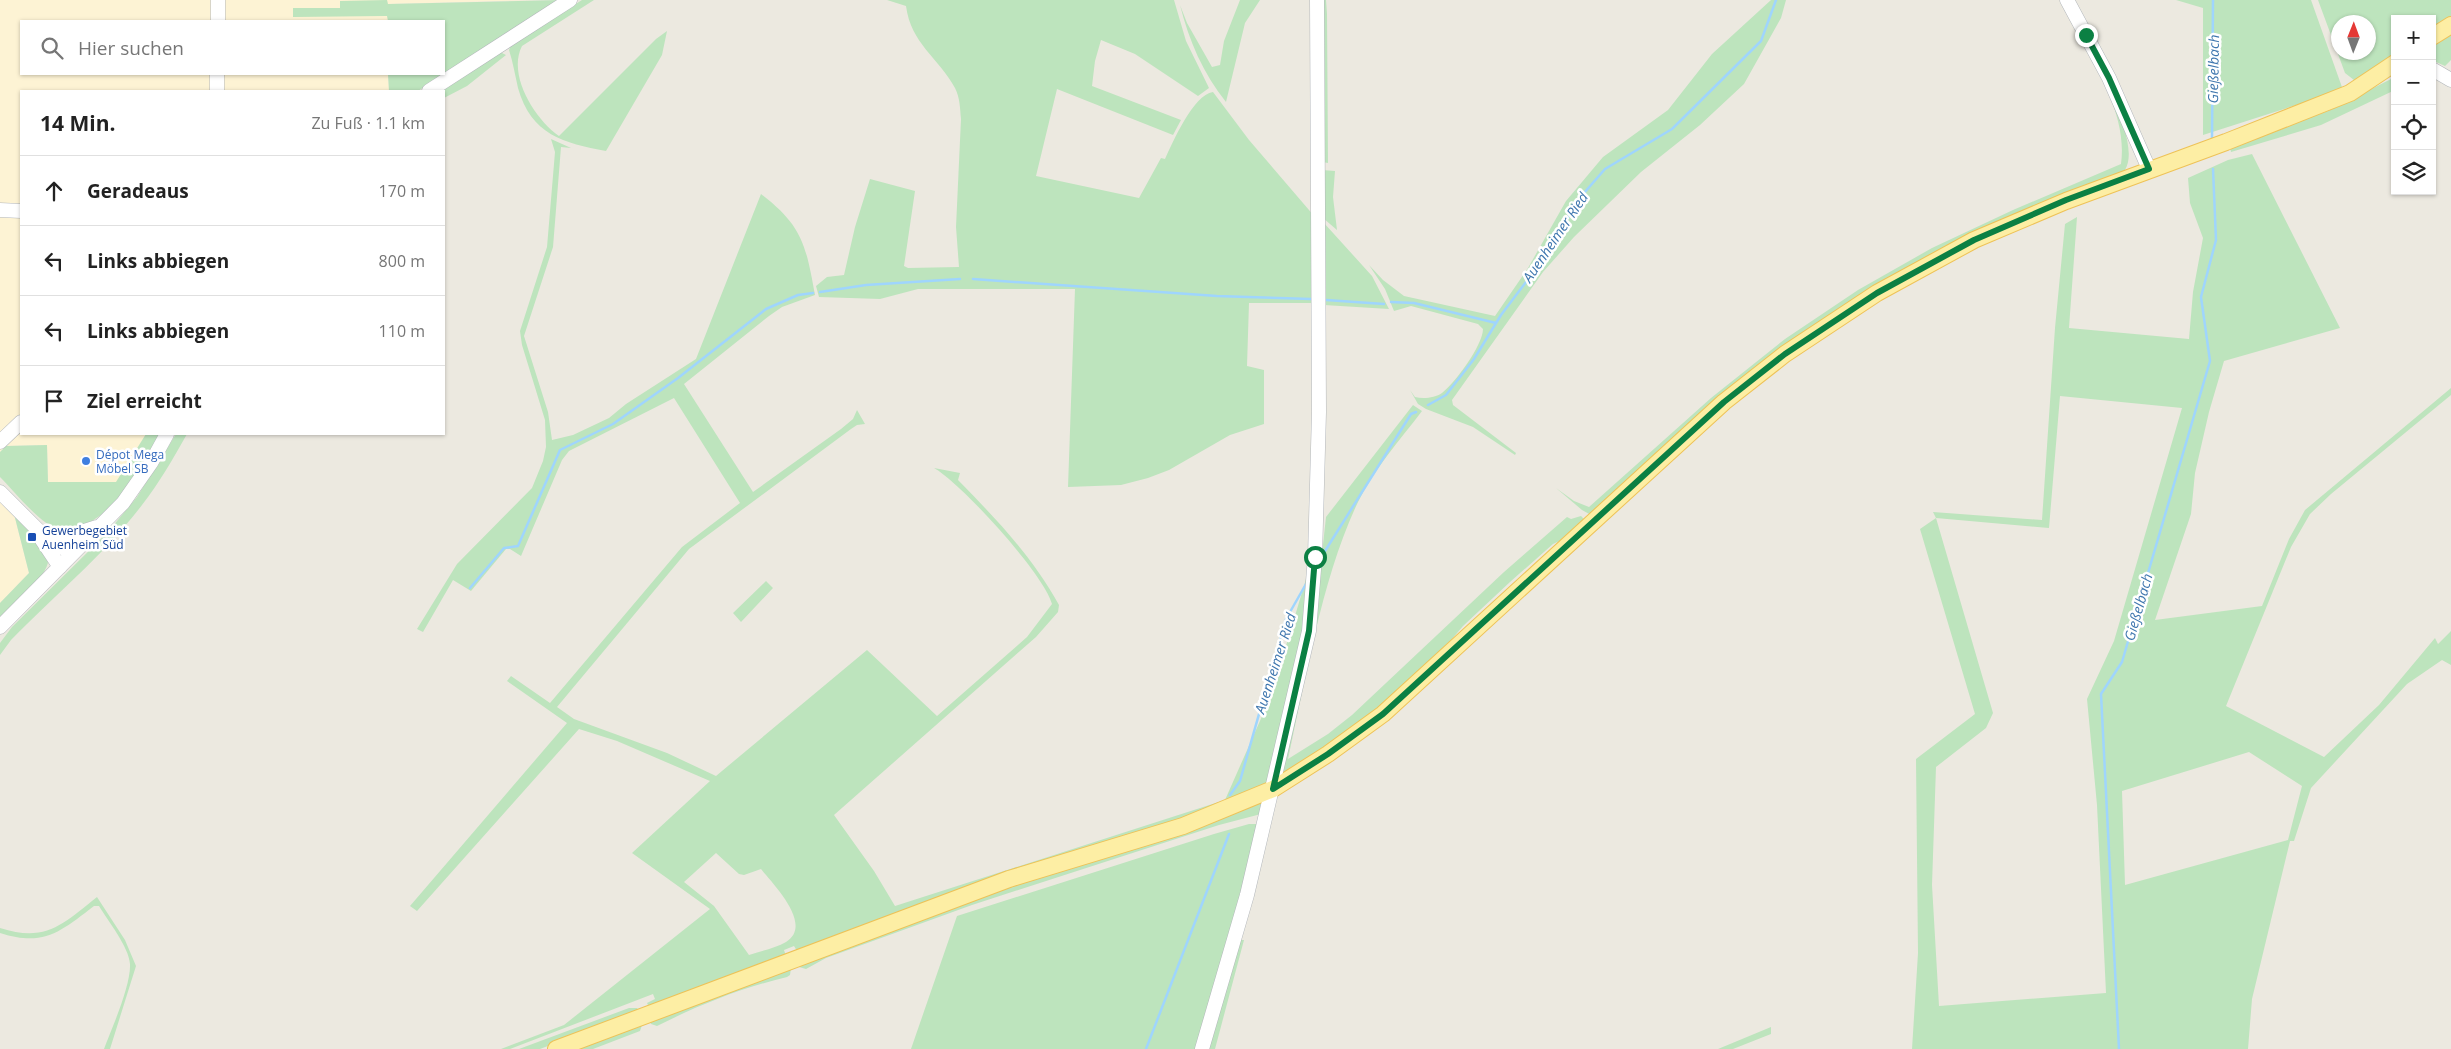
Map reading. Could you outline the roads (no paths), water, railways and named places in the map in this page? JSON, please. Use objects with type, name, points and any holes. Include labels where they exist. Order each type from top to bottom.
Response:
[{"type":"main road","points":[[2436,34],[2451,25]]},
{"type":"main road","points":[[556,1049],[999,882],[1184,826],[1273,789],[1328,754],[1383,714],[1724,402],[1785,354],[1877,293],[1974,240],[2066,200],[2226,142],[2350,93],[2391,65]]},
{"type":"street","points":[[218,0],[218,20]]},
{"type":"street","points":[[431,90],[570,0]]},
{"type":"street","points":[[1202,1049],[1247,895],[1309,631],[1315,557],[1319,412],[1317,0]]},
{"type":"street","points":[[2067,0],[2109,78],[2149,169]]},
{"type":"street","points":[[2436,71],[2451,80]]},
{"type":"street","points":[[217,75],[217,90]]},
{"type":"street","points":[[0,210],[20,211]]},
{"type":"street","points":[[0,442],[20,423]]},
{"type":"street","points":[[0,627],[123,503],[151,463],[166,435]]},
{"type":"street","points":[[0,492],[38,530],[53,538],[71,555]]},
{"type":"street","points":[[53,538],[72,535],[100,526]]},
{"type":"street","points":[[38,530],[42,540],[60,567]]},
{"type":"waterway","name":"Auenheimer Ried","points":[[1428,405],[1446,395],[1474,359],[1501,315],[1551,249],[1577,201],[1605,169],[1672,129],[1761,41],[1776,0]]},
{"type":"waterway","name":"Gießelbach","points":[[2212,138],[2213,0]]},
{"type":"waterway","name":"Gießelbach","points":[[2119,1049],[2101,694],[2122,662],[2210,361],[2201,297],[2216,240],[2213,169]]},
{"type":"waterway","points":[[820,292],[866,285],[960,279]]},
{"type":"waterway","points":[[973,279],[1217,296],[1311,299]]},
{"type":"waterway","points":[[470,588],[504,548],[518,546],[560,450],[613,424],[678,378],[766,309],[798,295],[813,293]]},
{"type":"waterway","points":[[1326,300],[1384,304]]},
{"type":"waterway","points":[[1391,302],[1414,303],[1496,323]]},
{"type":"waterway","name":"Auenheimer Ried","points":[[1320,559],[1411,414],[1416,412]]},
{"type":"waterway","name":"Auenheimer Ried","points":[[1230,795],[1240,781],[1286,619],[1306,584]]},
{"type":"waterway","name":"Auenheimer Ried","points":[[1146,1049],[1229,834]]},
{"type":"place","name":"Dépot Mega Möbel SB","points":[[86,461]]},
{"type":"place","name":"Gewerbegebiet Auenheim Süd","points":[[32,537]]}]
